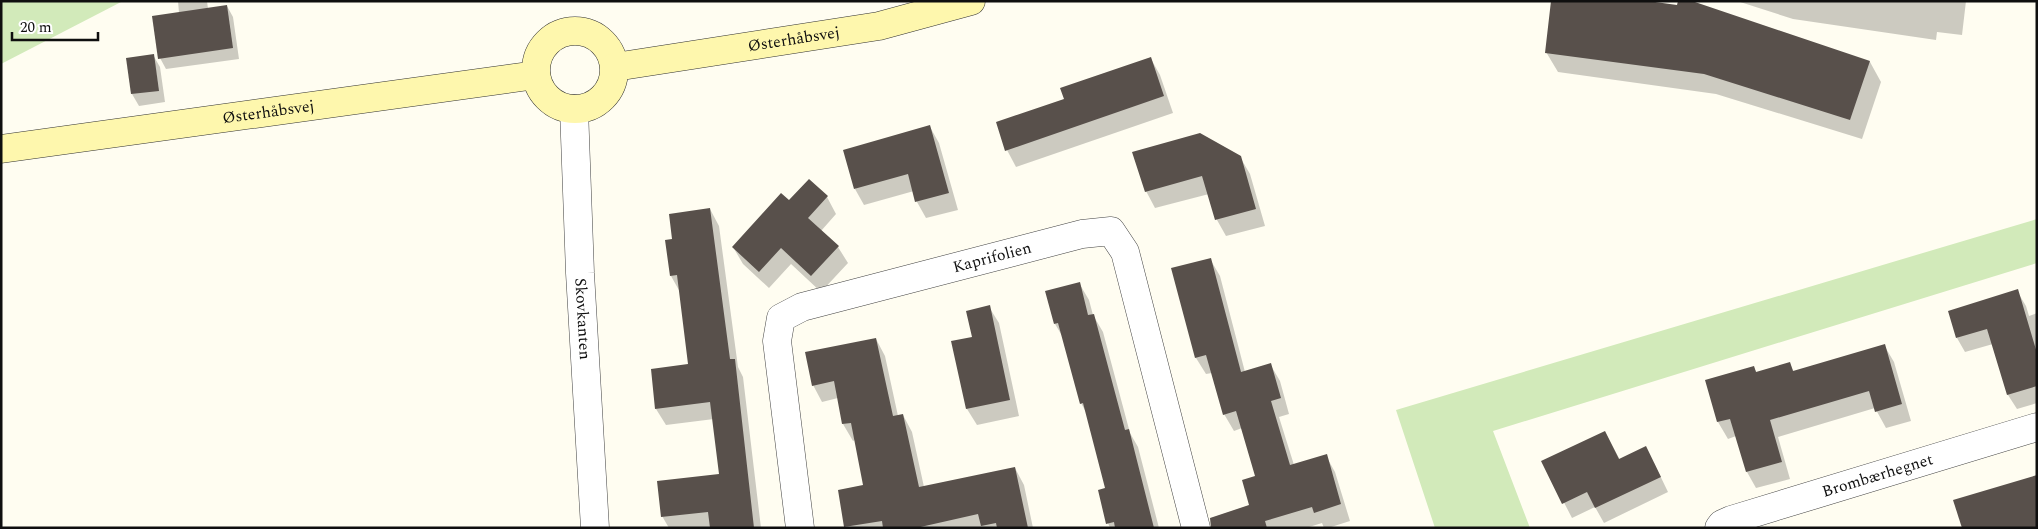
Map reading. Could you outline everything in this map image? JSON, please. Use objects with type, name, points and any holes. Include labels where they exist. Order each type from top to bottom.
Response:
[{"type":"street","name":"Østerhåbsvej","points":[[615,68],[880,26],[971,1]]},
{"type":"street","points":[[572,31],[592,34],[601,40],[613,57],[615,68],[614,78],[604,97],[585,108],[574,110],[565,108],[548,99],[542,92],[536,75],[536,64],[544,45],[561,33],[572,31]]},
{"type":"street","name":"Østerhåbsvej","points":[[1,149],[536,75]]},
{"type":"street","name":"Skovkanten","points":[[574,110],[580,273],[595,528]]},
{"type":"street","name":"Kaprifolien","points":[[800,528],[777,341],[781,318],[802,307],[1082,234],[1111,231],[1125,252],[1196,528]]},
{"type":"street","name":"Brombærhegnet","points":[[1719,528],[1722,524],[1731,520],[2037,427]]},
{"type":"green space","points":[[1,1],[123,1],[1,64]]},
{"type":"green space","points":[[2037,219],[2037,263],[1493,431],[1530,528],[1435,528],[1396,410]]},
{"type":"building","points":[[1551,1],[1648,1],[1677,5],[1678,1],[1692,1],[1870,61],[1850,120],[1704,74],[1545,53]]},
{"type":"building","points":[[227,5],[233,48],[158,59],[152,16]]},
{"type":"building","points":[[154,54],[159,91],[131,94],[126,58]]},
{"type":"building","points":[[1151,57],[1164,96],[1005,151],[996,122],[1064,99],[1060,88]]},
{"type":"building","points":[[930,125],[949,193],[915,202],[908,174],[854,189],[843,150]]},
{"type":"building","points":[[1200,133],[1241,156],[1256,209],[1215,220],[1202,176],[1145,192],[1132,152]]},
{"type":"building","points":[[809,179],[828,196],[808,218],[839,246],[811,276],[781,248],[759,272],[732,247],[781,193],[789,200]]},
{"type":"building","points":[[710,208],[730,359],[735,359],[754,528],[710,528],[708,512],[661,517],[657,481],[719,474],[710,402],[655,409],[651,369],[688,364],[677,275],[670,276],[665,240],[672,239],[669,214]]},
{"type":"building","points":[[1211,258],[1241,372],[1271,363],[1281,398],[1271,401],[1290,465],[1327,454],[1341,504],[1314,513],[1312,507],[1265,521],[1267,528],[1211,528],[1210,518],[1249,505],[1242,480],[1255,476],[1236,411],[1223,415],[1206,355],[1195,358],[1171,268]]},
{"type":"building","points":[[1080,282],[1088,315],[1094,314],[1125,430],[1129,429],[1154,528],[1115,528],[1114,522],[1106,524],[1098,490],[1105,488],[1083,403],[1080,404],[1058,323],[1054,324],[1045,291]]},
{"type":"building","points":[[2018,289],[2037,353],[2037,386],[2007,395],[1987,329],[1956,338],[1948,311]]},
{"type":"building","points":[[990,305],[1010,400],[966,409],[951,341],[972,337],[966,311]]},
{"type":"building","points":[[876,338],[893,416],[903,414],[919,487],[1015,467],[1028,528],[997,528],[996,523],[981,526],[978,514],[916,528],[883,528],[882,521],[844,527],[838,490],[863,485],[851,423],[842,424],[834,381],[812,386],[805,352]]},
{"type":"building","points":[[1885,344],[1902,404],[1875,412],[1869,391],[1770,420],[1782,462],[1746,472],[1730,419],[1717,422],[1705,380],[1754,366],[1756,372],[1790,362],[1793,371]]},
{"type":"building","points":[[1605,431],[1619,459],[1646,446],[1661,477],[1595,508],[1587,492],[1562,504],[1541,461]]},
{"type":"building","points":[[2037,475],[2037,528],[1962,528],[1953,500]]}]
